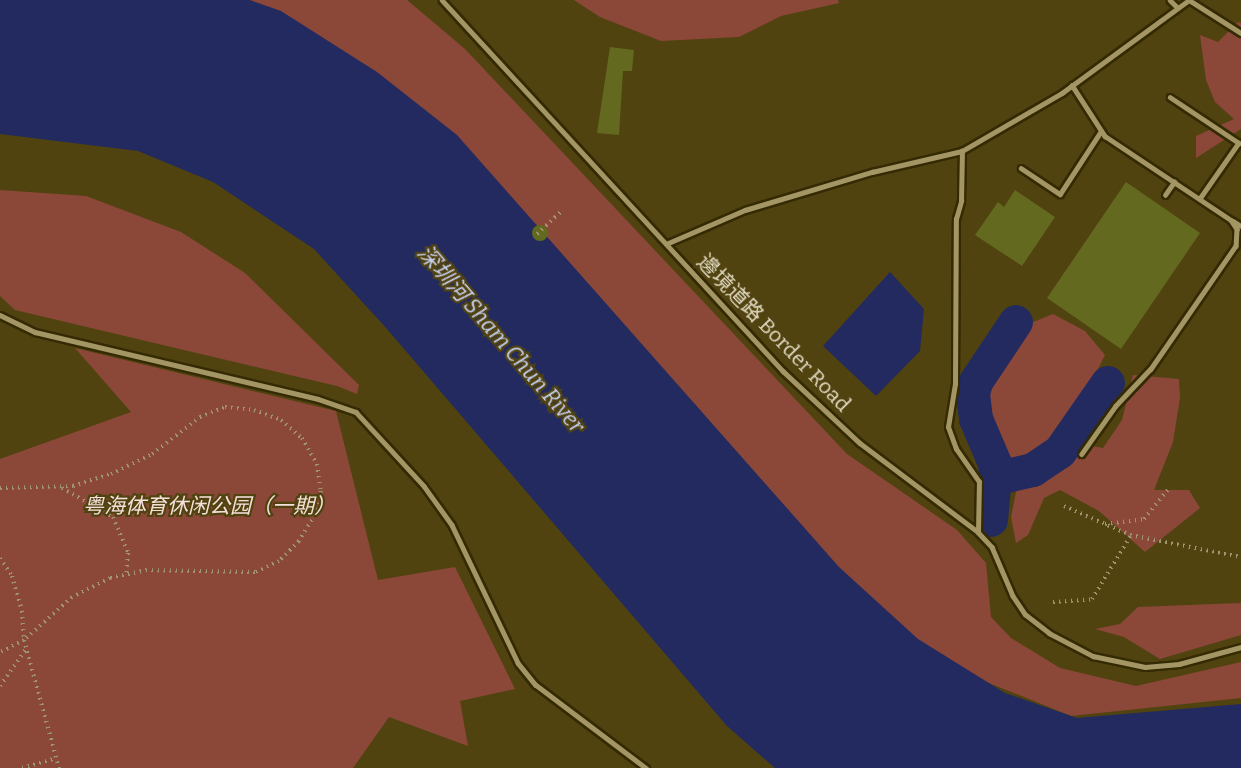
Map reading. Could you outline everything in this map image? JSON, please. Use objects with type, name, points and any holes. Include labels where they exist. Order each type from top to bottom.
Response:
[{"type":"lane","name":"邊境道路 Border Road","points":[[442,0],[783,371],[860,443],[978,532],[992,547],[1013,596],[1025,614],[1049,633],[1092,656],[1144,667],[1179,664],[1241,647]]},
{"type":"lane","points":[[1170,0],[1178,8]]},
{"type":"lane","points":[[666,244],[746,210],[872,172],[962,151],[1072,85],[1189,0],[1241,33]]},
{"type":"lane","points":[[1072,85],[1101,131],[1241,226]]},
{"type":"lane","points":[[1170,97],[1239,143],[1200,199]]},
{"type":"lane","points":[[1022,168],[1059,194],[1101,131]]},
{"type":"lane","points":[[962,151],[961,201],[956,219],[955,384],[948,427],[956,449],[979,482],[978,532]]},
{"type":"lane","points":[[1165,195],[1174,182]]},
{"type":"lane","points":[[1082,454],[1116,405],[1151,369],[1236,246],[1237,230],[1231,220]]},
{"type":"lane","points":[[0,315],[35,332],[318,399],[356,412],[424,486],[452,525],[518,663],[536,685],[646,768]]},
{"type":"path","points":[[537,234],[562,211]]},
{"type":"path","points":[[0,488],[73,486],[111,474],[152,454],[200,417],[225,407],[254,410],[281,420],[302,438],[317,464],[321,491],[315,515],[299,541],[279,561],[246,572],[186,569],[126,574],[110,578],[72,597],[24,640],[0,652]]},
{"type":"path","points":[[59,487],[113,518],[128,553],[126,574]]},
{"type":"path","points":[[1104,524],[1144,519],[1170,487]]},
{"type":"path","points":[[1064,506],[1131,535],[1241,557]]},
{"type":"path","points":[[1053,602],[1092,599],[1131,535]]},
{"type":"path","points":[[0,558],[12,576],[22,611],[26,649],[59,768]]},
{"type":"path","points":[[0,686],[26,649]]},
{"type":"path","points":[[22,768],[57,758]]},
{"type":"green space","points":[[217,0],[407,0],[465,49],[847,454],[957,530],[986,563],[991,617],[1011,638],[1060,668],[1136,686],[1241,662],[1241,698],[1071,716],[942,664]]},
{"type":"green space","points":[[574,0],[838,0],[839,3],[781,16],[739,37],[661,41],[600,17]]},
{"type":"green space","points":[[1238,22],[1241,23],[1241,129],[1196,158],[1196,136],[1234,119],[1215,102],[1206,80],[1200,35],[1218,42]]},
{"type":"green space","points":[[0,190],[86,196],[181,232],[245,273],[359,385],[357,394],[337,386],[15,310],[0,296]]},
{"type":"green space","points":[[1053,314],[1085,331],[1105,355],[1070,424],[1081,444],[1103,448],[1122,420],[1133,375],[1179,379],[1180,398],[1173,442],[1154,490],[1189,490],[1200,508],[1145,552],[1099,511],[1060,490],[1044,498],[1028,535],[1016,543],[1011,517],[1016,492],[984,466],[962,430],[994,375],[1031,323]]},
{"type":"green space","name":"粤海体育休闲公园（一期）","points":[[75,348],[336,411],[378,580],[455,567],[515,689],[460,701],[468,746],[389,717],[353,768],[0,768],[0,459],[131,412]]},
{"type":"green space","points":[[1241,603],[1241,635],[1160,659],[1124,637],[1095,629],[1120,624],[1138,607]]},
{"type":"water","name":"深圳河 Sham Chun River","points":[[0,0],[250,0],[281,11],[377,72],[457,135],[839,567],[918,639],[1005,693],[1077,718],[1241,704],[1241,768],[775,768],[727,726],[387,329],[314,249],[213,182],[138,151],[0,134]]},
{"type":"water","points":[[890,272],[924,309],[920,351],[876,396],[823,346]]},
{"type":"building","points":[[610,47],[634,50],[632,71],[623,71],[619,135],[597,133]]},
{"type":"building","points":[[1126,182],[1200,233],[1121,349],[1047,298]]},
{"type":"building","points":[[1015,190],[1055,217],[1022,266],[975,235],[998,202],[1004,207]]},
{"type":"building","points":[[540,225],[546,227],[548,233],[546,239],[540,241],[534,239],[532,233],[534,227]]},
{"type":"waterway","points":[[991,520],[996,466],[976,419],[973,394],[976,382],[1016,322]]},
{"type":"waterway","points":[[994,479],[1033,470],[1060,452],[1108,383]]}]
